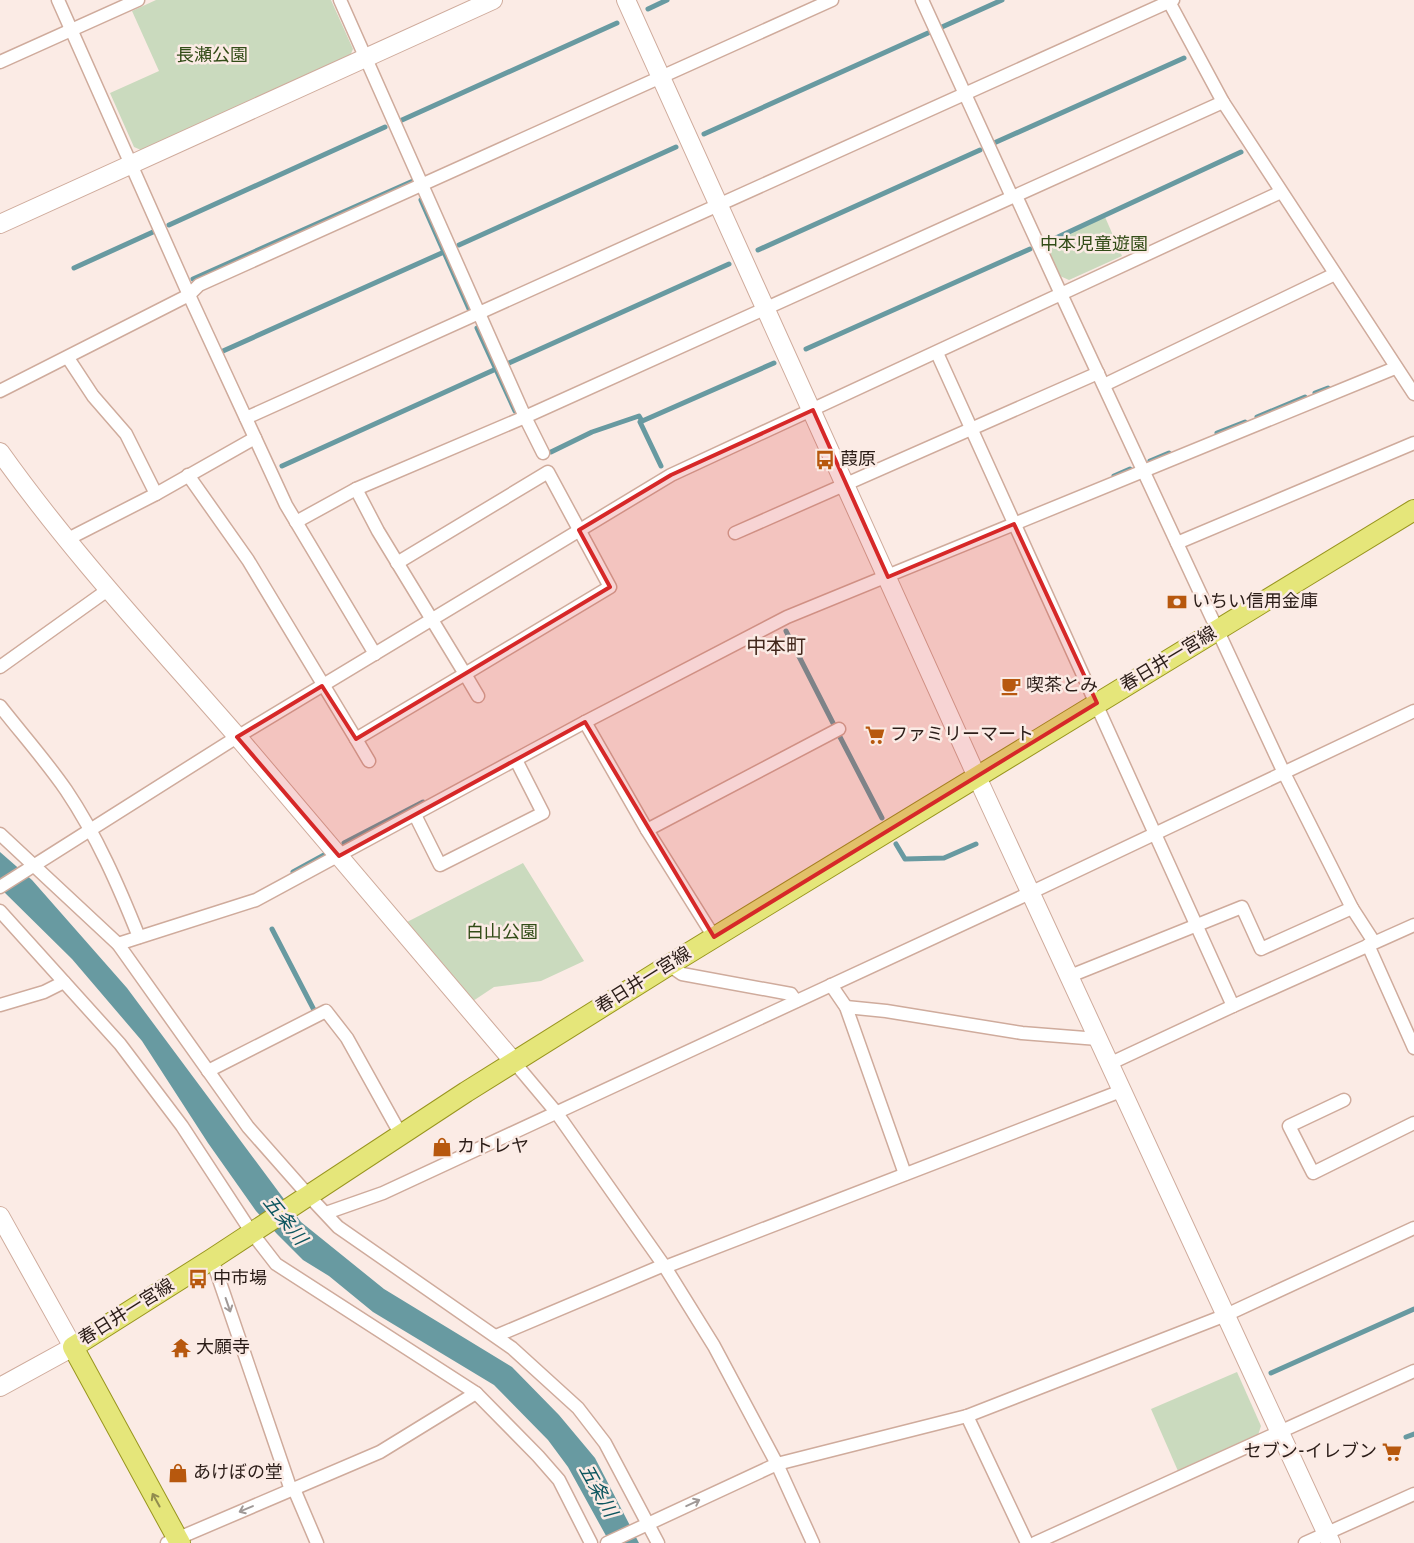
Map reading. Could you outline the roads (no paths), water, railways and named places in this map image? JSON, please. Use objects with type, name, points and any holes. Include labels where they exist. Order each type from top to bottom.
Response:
[{"type":"main road","name":"春日井一宮線","points":[[175,1541],[73,1347],[212,1259],[514,1062],[669,965],[1414,510]]},
{"type":"street","points":[[58,0],[189,295],[286,505],[375,654]]},
{"type":"street","points":[[0,62],[138,0]]},
{"type":"street","points":[[340,0],[525,417],[543,453]]},
{"type":"street","points":[[0,224],[493,0]]},
{"type":"street","points":[[626,0],[813,410],[977,777],[1032,892],[1109,1064],[1329,1538]]},
{"type":"street","points":[[0,391],[189,295],[199,285],[832,0]]},
{"type":"street","points":[[922,0],[965,94],[1062,294],[1284,773],[1409,1021],[1414,1048]]},
{"type":"street","points":[[246,418],[1170,1],[1223,102],[1414,394]]},
{"type":"street","points":[[296,522],[356,489],[525,417],[767,309],[1223,102]]},
{"type":"street","points":[[0,887],[237,737],[671,475],[1281,192]]},
{"type":"street","points":[[1104,385],[1335,274]]},
{"type":"street","points":[[936,352],[1097,702],[1233,1006]]},
{"type":"street","points":[[68,358],[93,396],[126,434],[156,494]]},
{"type":"street","points":[[118,944],[256,900],[585,722],[787,617],[1396,368]]},
{"type":"street","points":[[735,533],[1098,372]]},
{"type":"street","points":[[66,540],[156,494],[255,438]]},
{"type":"street","points":[[1177,543],[1414,443]]},
{"type":"street","points":[[0,452],[66,540],[339,856],[556,1112],[665,1266],[714,1346],[777,1464],[813,1543]]},
{"type":"street","points":[[356,740],[610,586],[548,472],[397,563]]},
{"type":"street","points":[[188,475],[248,560],[369,762]]},
{"type":"street","points":[[356,489],[378,531],[478,696]]},
{"type":"street","points":[[0,666],[109,589]]},
{"type":"street","points":[[0,706],[66,790],[90,830],[121,890],[139,937]]},
{"type":"street","points":[[326,1212],[383,1193],[1032,892],[1414,712]]},
{"type":"street","points":[[585,722],[647,830],[714,937]]},
{"type":"street","points":[[647,830],[839,729]]},
{"type":"street","points":[[414,814],[440,865],[543,813],[516,760]]},
{"type":"street","points":[[0,834],[118,944],[248,1127],[338,1227],[512,1348],[578,1408],[605,1443],[658,1543]]},
{"type":"street","points":[[1070,976],[1242,907],[1261,949],[1352,908]]},
{"type":"street","points":[[0,911],[120,1044],[182,1126],[252,1233],[276,1264],[476,1393],[559,1480],[590,1543]]},
{"type":"street","points":[[1109,1064],[1414,925]]},
{"type":"street","points":[[669,965],[682,974],[791,994],[796,1001]]},
{"type":"street","points":[[0,1005],[44,992],[64,982]]},
{"type":"street","points":[[831,985],[846,1007],[905,1174]]},
{"type":"street","points":[[846,1007],[886,1011],[1022,1033],[1098,1039]]},
{"type":"street","points":[[208,1071],[326,1011],[347,1038],[401,1135]]},
{"type":"street","points":[[496,1336],[665,1266],[1122,1091]]},
{"type":"street","points":[[1344,1100],[1289,1126],[1313,1174],[1414,1123]]},
{"type":"street","points":[[0,1216],[73,1347],[0,1387]]},
{"type":"street","points":[[607,1543],[777,1464],[967,1416],[1226,1314],[1414,1228]]},
{"type":"street","points":[[212,1259],[293,1490],[318,1543]]},
{"type":"street","points":[[1035,1543],[1414,1371]]},
{"type":"street","points":[[175,1541],[380,1452],[476,1393]]},
{"type":"street","points":[[967,1416],[1027,1543]]},
{"type":"street","points":[[1305,1543],[1329,1538],[1414,1494]]},
{"type":"water","name":"五条川","points":[[0,852],[32,880],[127,988],[301,1222],[384,1289],[512,1367],[559,1415],[595,1458],[639,1543],[610,1543],[568,1467],[548,1440],[494,1385],[373,1312],[329,1276],[303,1260],[277,1234],[256,1211],[208,1143],[142,1041],[72,959],[0,888]]},
{"type":"waterway","points":[[648,9],[667,0]]},
{"type":"waterway","points":[[942,27],[1002,0]]},
{"type":"waterway","points":[[402,120],[617,23]]},
{"type":"waterway","points":[[704,134],[928,33]]},
{"type":"waterway","points":[[994,143],[1184,58]]},
{"type":"waterway","points":[[169,225],[385,127]]},
{"type":"waterway","points":[[459,245],[676,147]]},
{"type":"waterway","points":[[758,250],[980,150]]},
{"type":"waterway","points":[[1045,243],[1241,152]]},
{"type":"waterway","points":[[193,279],[413,181]]},
{"type":"waterway","points":[[421,200],[470,311]]},
{"type":"waterway","points":[[74,268],[153,232]]},
{"type":"waterway","points":[[806,349],[1030,249]]},
{"type":"waterway","points":[[223,351],[444,252]]},
{"type":"waterway","points":[[509,363],[729,264]]},
{"type":"waterway","points":[[477,328],[515,411]]},
{"type":"waterway","points":[[661,466],[640,422],[774,363]]},
{"type":"waterway","points":[[282,466],[496,369]]},
{"type":"waterway","points":[[1315,393],[1328,388]]},
{"type":"waterway","points":[[1257,417],[1305,397]]},
{"type":"waterway","points":[[551,452],[592,432],[639,416],[642,421]]},
{"type":"waterway","points":[[1217,433],[1245,422]]},
{"type":"waterway","points":[[1150,461],[1169,453]]},
{"type":"waterway","points":[[1114,476],[1130,469]]},
{"type":"waterway","points":[[786,631],[834,725]]},
{"type":"waterway","points":[[840,737],[882,818]]},
{"type":"waterway","points":[[344,843],[423,802]]},
{"type":"waterway","points":[[896,844],[905,859],[944,858],[976,844]]},
{"type":"waterway","points":[[293,872],[324,855]]},
{"type":"waterway","points":[[272,929],[314,1010]]},
{"type":"waterway","points":[[1271,1373],[1414,1309]]},
{"type":"waterway","points":[[1406,1437],[1414,1434]]},
{"type":"place","name":"葭原","points":[[825,460]]},
{"type":"place","name":"いちい信用金庫","points":[[1177,602]]},
{"type":"place","name":"喫茶とみ","points":[[1011,686]]},
{"type":"place","name":"ファミリーマート","points":[[875,735]]},
{"type":"place","name":"カトレヤ","points":[[442,1147]]},
{"type":"place","name":"中市場","points":[[198,1279]]},
{"type":"place","name":"大願寺","points":[[181,1348]]},
{"type":"place","name":"セブン-イレブン","points":[[1392,1452]]},
{"type":"place","name":"あけぼの堂","points":[[178,1473]]},
{"type":"district","name":"中本町","points":[[776,648]]},
{"type":"park label","name":"長瀬公園","points":[[212,56]]},
{"type":"park label","name":"中本児童遊園","points":[[1094,245]]},
{"type":"park label","name":"白山公園","points":[[502,933]]}]
